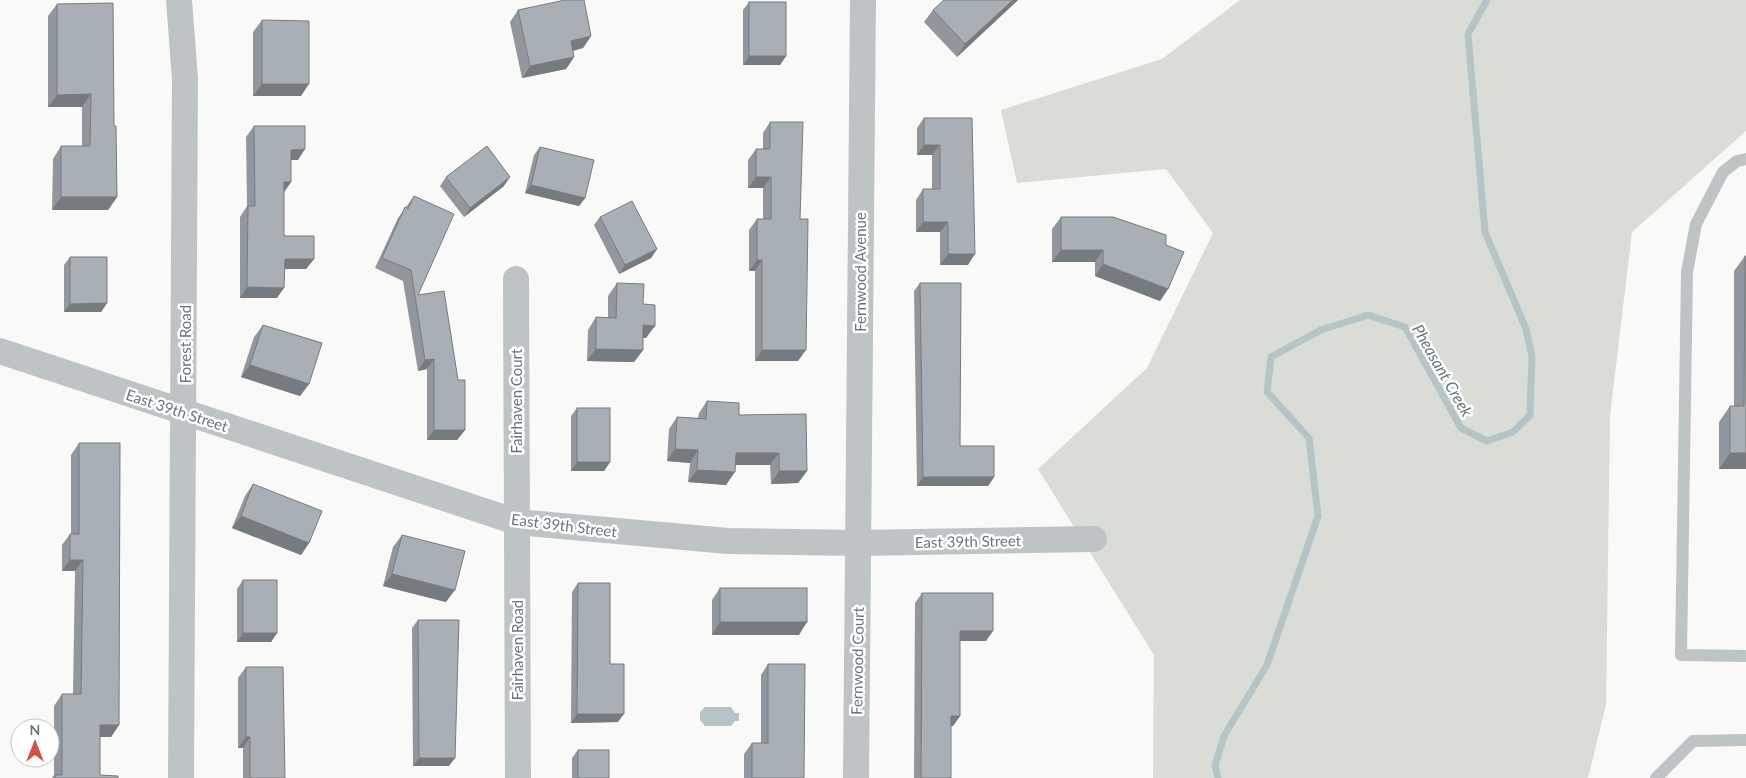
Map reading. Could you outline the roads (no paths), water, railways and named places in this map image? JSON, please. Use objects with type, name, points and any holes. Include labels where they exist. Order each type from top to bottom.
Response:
[{"type":"street","name":"Forest Road","points":[[179,0],[185,79],[181,778]]},
{"type":"street","name":"Fernwood Avenue","points":[[858,543],[863,0]]},
{"type":"street","name":"Fairhaven Court","points":[[516,279],[517,522]]},
{"type":"street","name":"East 39th Street","points":[[0,351],[517,522],[728,541],[858,543],[1094,539]]},
{"type":"street","name":"Fairhaven Road","points":[[517,522],[518,778]]},
{"type":"street","name":"Fernwood Court","points":[[856,778],[858,543]]},
{"type":"lane","points":[[1746,159],[1737,161],[1723,172],[1696,224],[1687,272],[1681,655],[1746,656]]},
{"type":"lane","points":[[1656,778],[1693,741],[1746,740]]},
{"type":"waterway","name":"Pheasant Creek","points":[[1218,778],[1215,766],[1224,736],[1267,665],[1318,516],[1309,438],[1267,392],[1271,357],[1321,330],[1368,315],[1405,327],[1461,428],[1487,441],[1513,432],[1530,415],[1532,357],[1526,329],[1485,232],[1468,34],[1487,0]]}]
